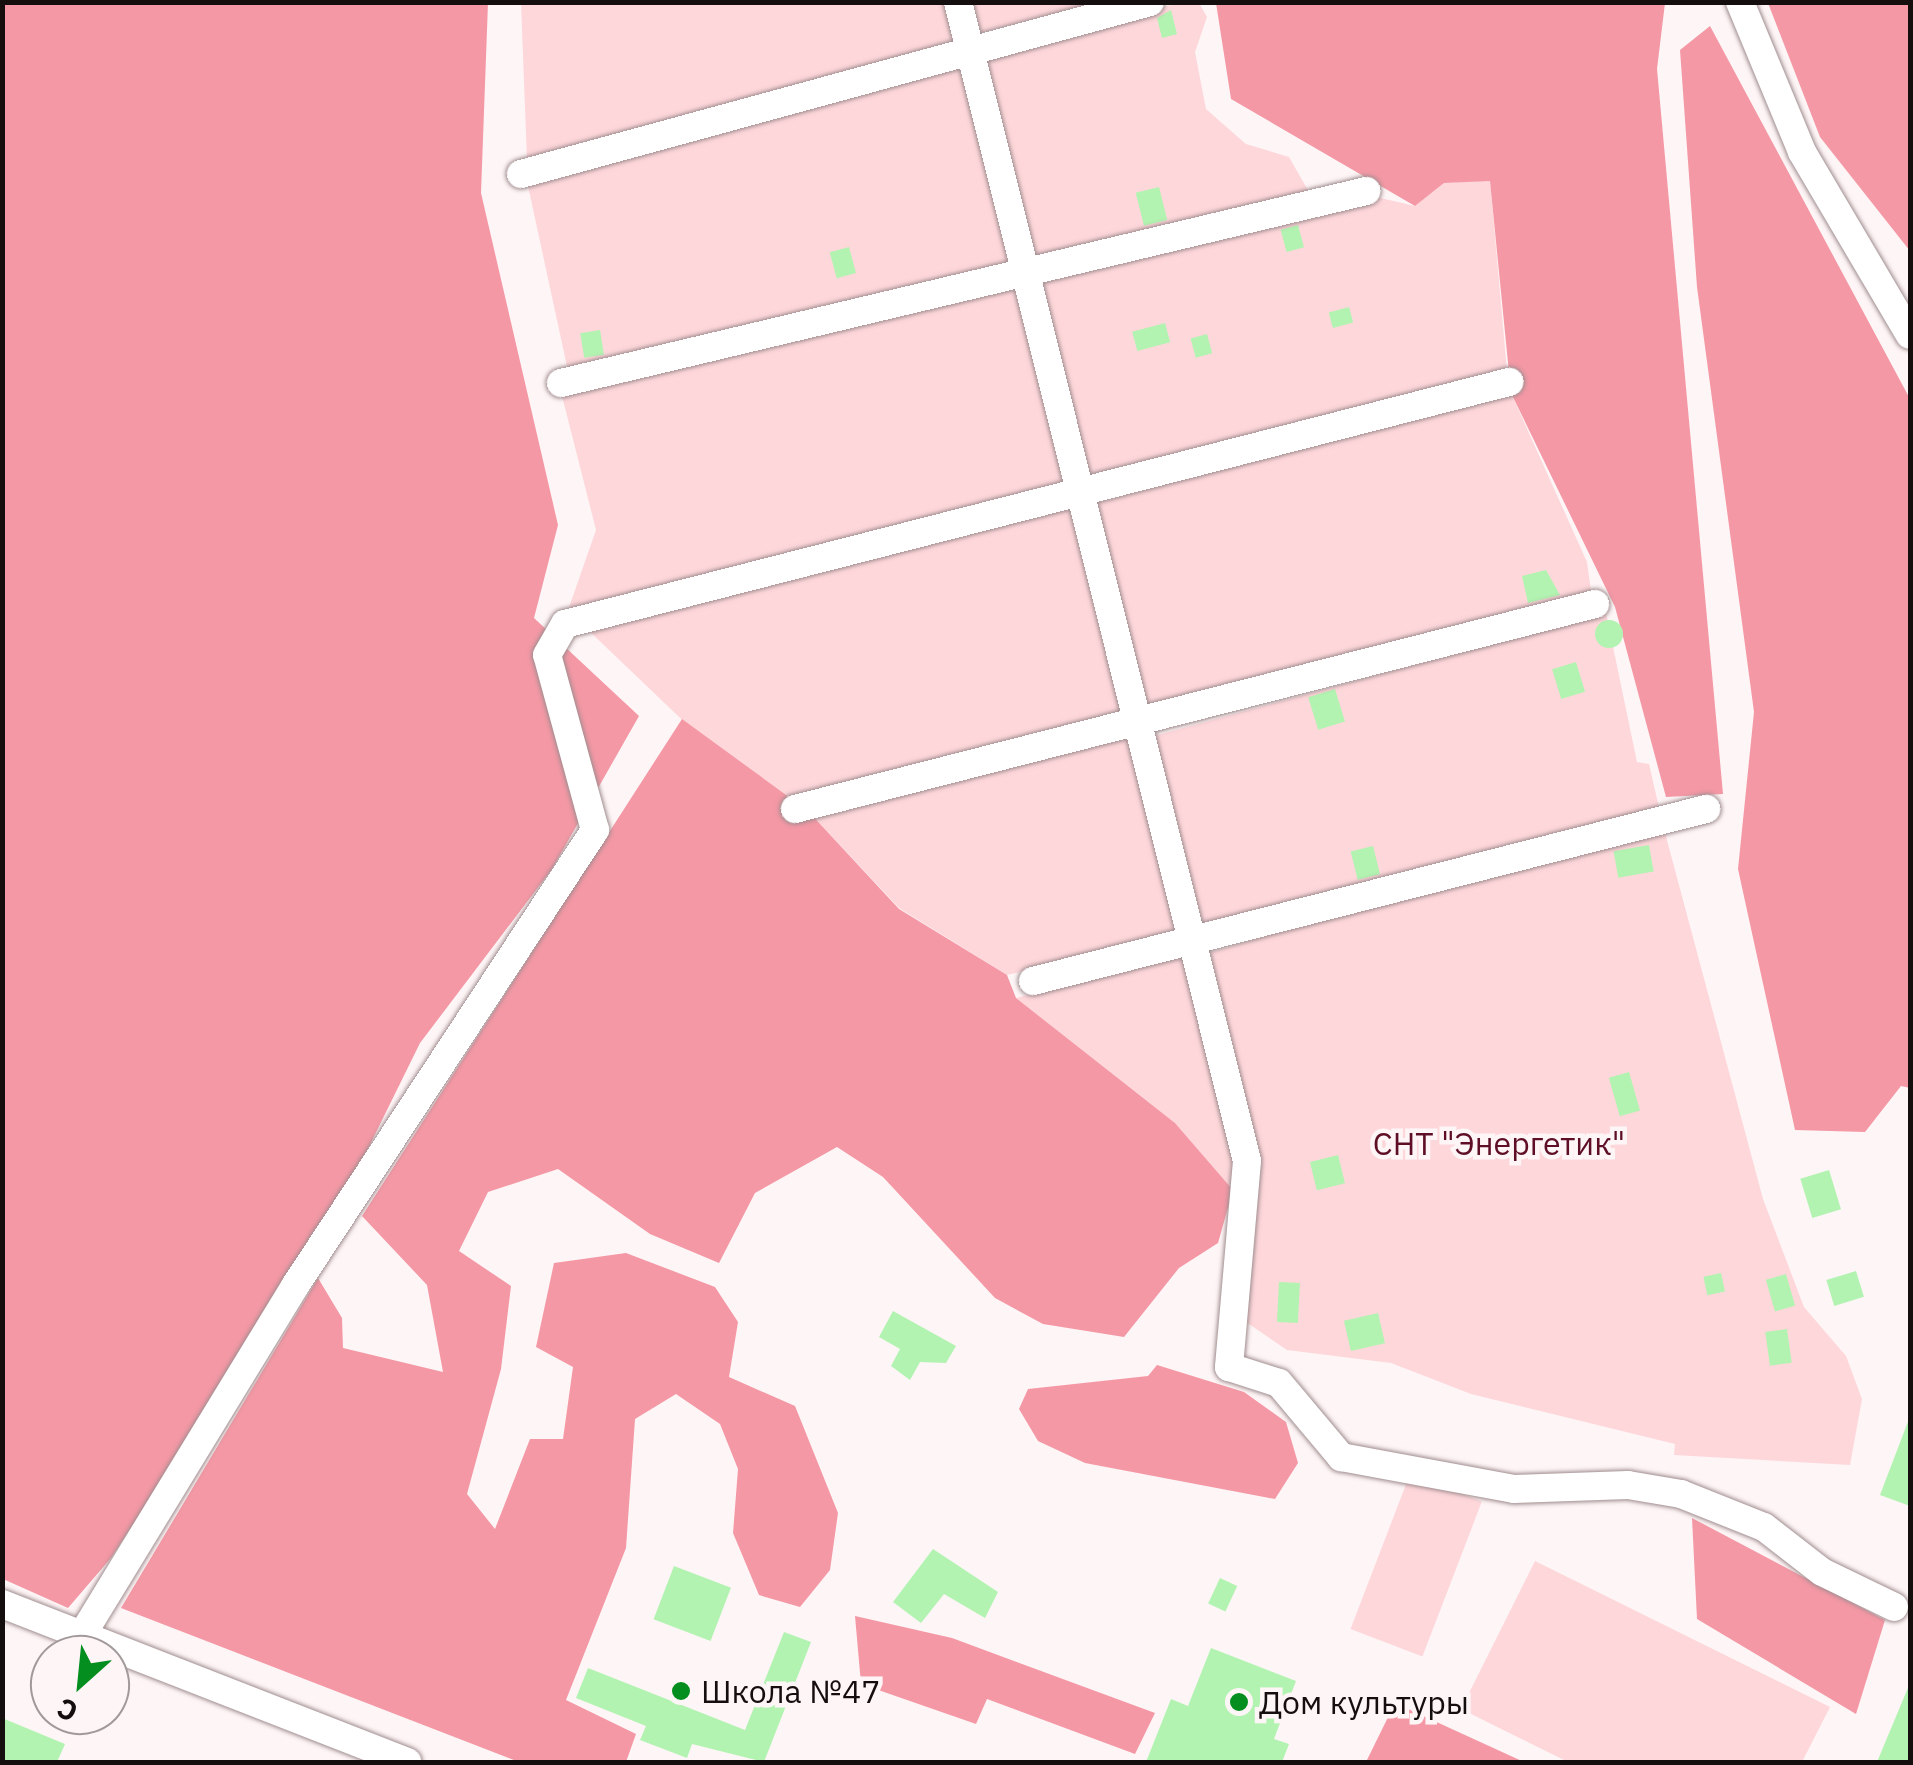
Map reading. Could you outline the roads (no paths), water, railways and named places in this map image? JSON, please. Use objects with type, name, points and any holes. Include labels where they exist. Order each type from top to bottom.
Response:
[{"type":"street","points":[[958,2],[1086,495],[1138,727],[1247,1161],[1229,1367],[1279,1383],[1341,1457],[1514,1489],[1628,1485],[1681,1494],[1764,1527],[1822,1572],[1894,1607]]},
{"type":"street","points":[[522,174],[969,46],[1150,2]]},
{"type":"street","points":[[1740,2],[1802,152],[1910,335]]},
{"type":"street","points":[[561,383],[1029,267],[1366,191]]},
{"type":"street","points":[[2,1604],[82,1635],[295,1286],[594,830],[547,654],[565,624],[1086,495],[1509,382]]},
{"type":"street","points":[[796,808],[1138,727],[1595,604]]},
{"type":"street","points":[[1032,981],[1193,946],[1464,865],[1706,809]]},
{"type":"street","points":[[130,1654],[407,1762]]},
{"type":"place","name":"Школа №47","points":[[681,1691]]},
{"type":"place","name":"Дом культуры","points":[[1239,1702]]},
{"type":"park label","name":"СНТ \"Энергетик\"","points":[[1499,1143]]}]
